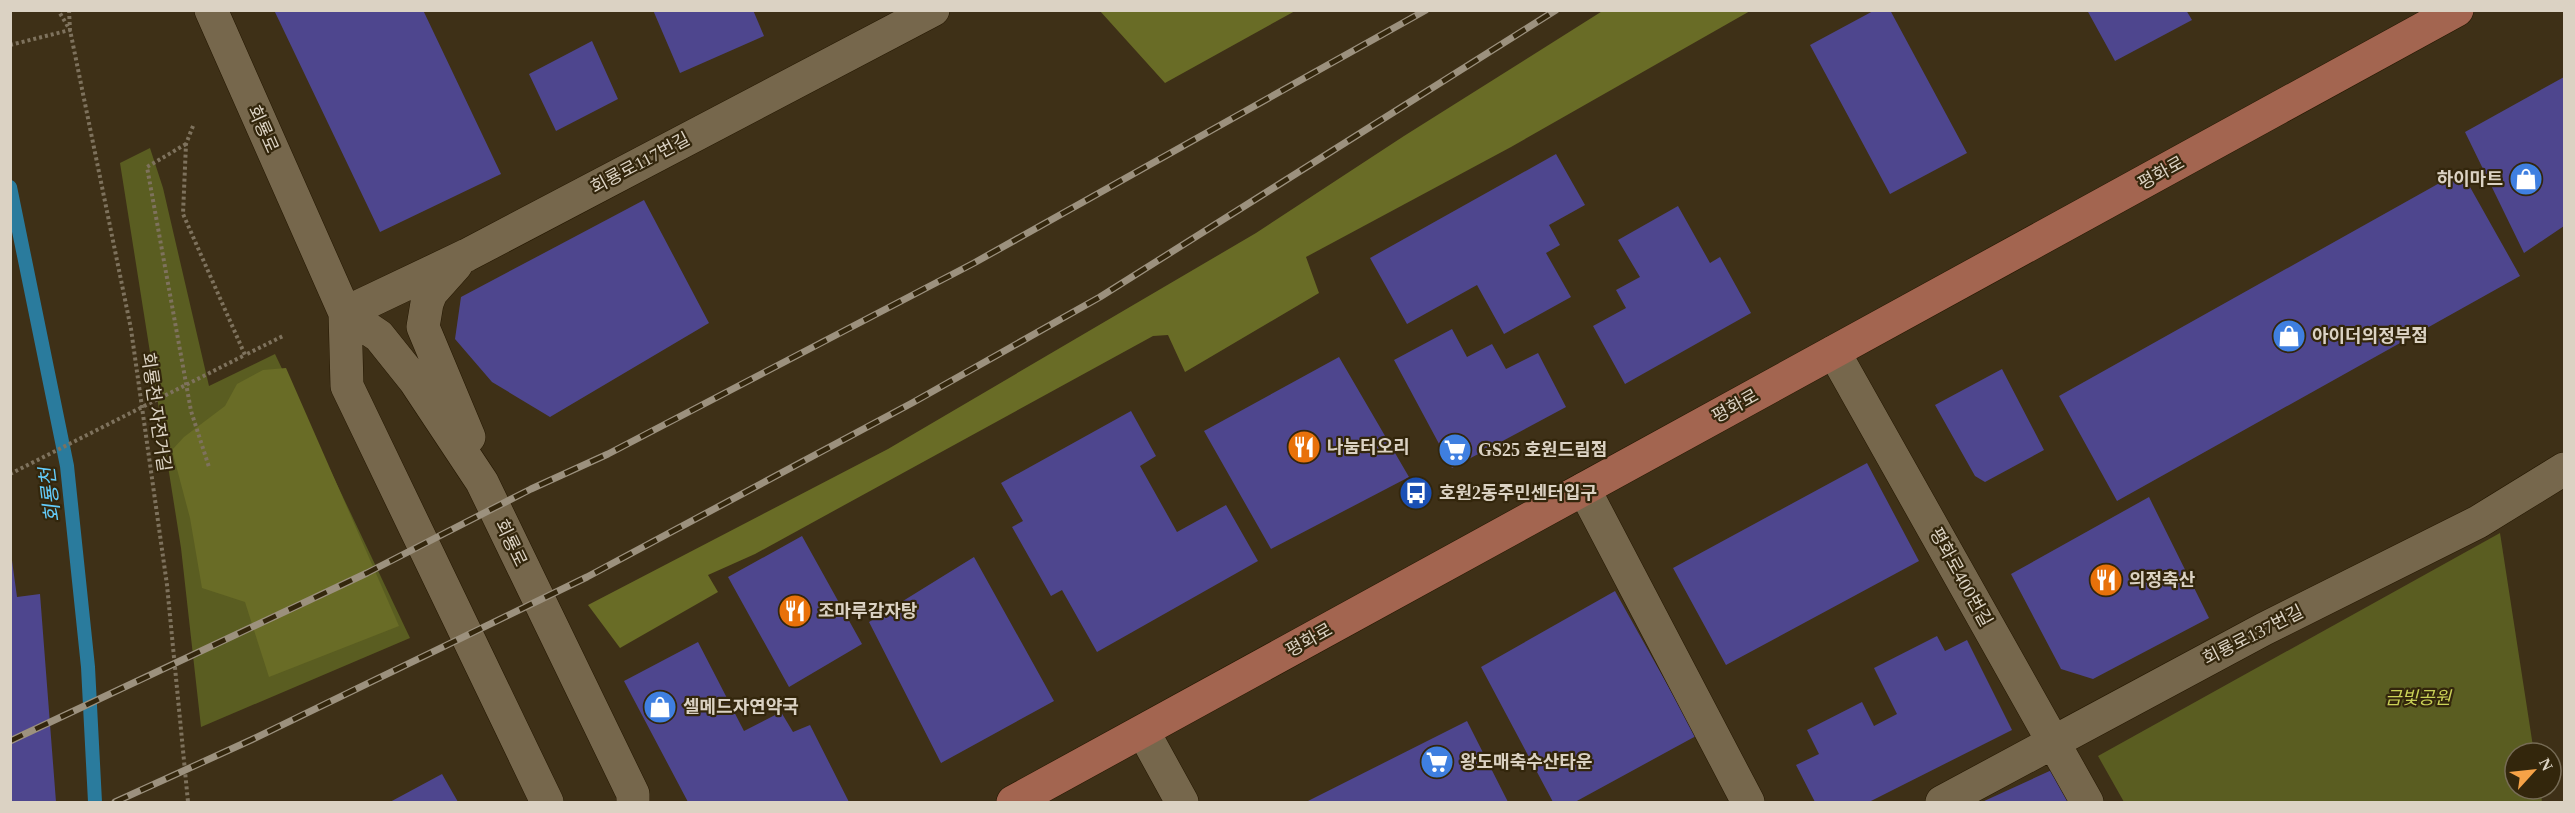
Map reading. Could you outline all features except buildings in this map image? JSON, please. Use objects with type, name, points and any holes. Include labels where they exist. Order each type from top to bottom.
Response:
[{"type":"main road","name":"평화로","points":[[1013,802],[1144,733],[2457,10]]},
{"type":"street","name":"회룡로","points":[[211,10],[345,313],[347,386],[547,802]]},
{"type":"street","name":"회룡로117번길","points":[[345,313],[467,255],[879,22],[933,10]]},
{"type":"street","points":[[467,255],[431,293],[423,327],[467,432],[482,482]]},
{"type":"street","name":"회룡로","points":[[345,313],[379,336],[415,381],[482,482],[633,794],[633,802]]},
{"type":"street","name":"평화로400번길","points":[[1834,352],[2087,802]]},
{"type":"street","name":"회룡로137번길","points":[[1942,802],[2264,629],[2478,522],[2565,469]]},
{"type":"street","points":[[1584,489],[1748,802]]},
{"type":"street","points":[[1144,733],[1182,802]]},
{"type":"path","name":"회룡천 자전거길","points":[[58,10],[70,30]]},
{"type":"path","name":"회룡천 자전거길","points":[[69,10],[70,30],[131,329],[167,585],[188,802]]},
{"type":"path","points":[[10,45],[70,30]]},
{"type":"path","points":[[193,126],[186,144],[183,214],[245,355]]},
{"type":"path","points":[[186,144],[147,167],[191,411],[209,467]]},
{"type":"path","points":[[10,474],[284,336]]},
{"type":"green space","points":[[150,148],[163,188],[209,386],[275,354],[410,638],[201,727],[181,548],[120,163]]},
{"type":"green space","name":"금빛공원","points":[[2500,533],[2532,741],[2503,741],[2503,801],[2542,802],[2124,802],[2098,756]]},
{"type":"shaded area","points":[[1604,10],[1750,11],[1511,147],[1306,257],[1319,293],[1185,372],[1168,335],[1153,336],[755,554],[708,575],[718,592],[620,648],[588,605],[888,449],[1256,233],[1404,136]]},
{"type":"shaded area","points":[[1100,11],[1295,11],[1165,83]]},
{"type":"shaded area","points":[[286,368],[399,626],[269,677],[245,602],[202,588],[190,518],[172,450],[184,437],[225,406],[237,384],[263,370]]},
{"type":"waterway","name":"회룡천","points":[[10,187],[67,466],[88,667],[95,802]]},
{"type":"railway","points":[[10,741],[367,573],[531,489],[608,454],[974,263],[1426,10]]},
{"type":"railway","points":[[115,802],[251,740],[587,577],[912,403],[1100,297],[1556,10]]},
{"type":"place","name":"하이마트","points":[[2526,179]]},
{"type":"place","name":"아이더의정부점","points":[[2289,336]]},
{"type":"place","name":"나눔터오리","points":[[1304,447]]},
{"type":"place","name":"GS25 호원드림점","points":[[1455,450]]},
{"type":"place","name":"호원2동주민센터입구","points":[[1416,493]]},
{"type":"place","name":"의정축산","points":[[2106,580]]},
{"type":"place","name":"조마루감자탕","points":[[795,611]]},
{"type":"place","name":"셀메드자연약국","points":[[660,707]]},
{"type":"place","name":"왕도매축수산타운","points":[[1437,762]]}]
